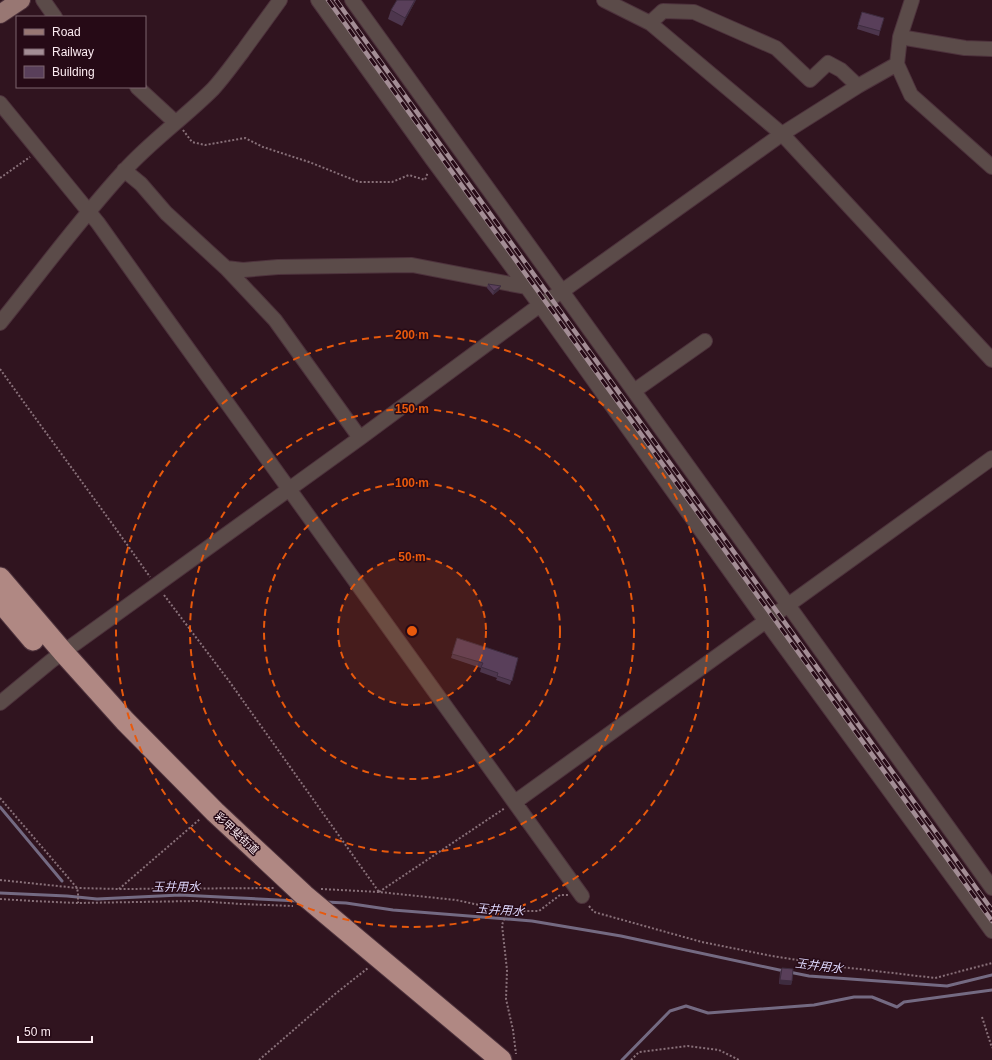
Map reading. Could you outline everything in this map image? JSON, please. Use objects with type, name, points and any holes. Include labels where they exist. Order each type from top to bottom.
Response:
[{"type":"highway","name":"彩甲斐街道","points":[[0,578],[57,657],[116,731],[202,817],[281,890],[310,899],[369,967],[480,1060]]},
{"type":"highway","name":"彩甲斐街道","points":[[0,601],[125,721],[204,801],[310,899],[501,1060]]},
{"type":"main road","points":[[0,14],[21,0]]},
{"type":"street","points":[[43,0],[54,16]]},
{"type":"street","points":[[0,323],[88,212],[124,170],[146,148],[214,88],[280,0]]},
{"type":"street","points":[[318,0],[432,159],[540,305],[765,620],[992,931]]},
{"type":"street","points":[[352,0],[992,888]]},
{"type":"street","points":[[604,0],[650,23],[782,134],[992,360]]},
{"type":"street","points":[[912,0],[900,37],[897,64],[911,95],[992,167]]},
{"type":"street","points":[[650,23],[663,11],[694,12],[776,48],[810,80],[828,63],[841,70],[858,86]]},
{"type":"street","points":[[900,37],[965,48],[992,49]]},
{"type":"street","points":[[0,703],[57,657],[360,438],[540,305],[562,292],[782,134],[858,86],[897,64]]},
{"type":"street","points":[[138,88],[175,122]]},
{"type":"street","points":[[0,103],[98,223],[582,896]]},
{"type":"street","points":[[124,170],[141,184],[166,213],[226,268],[275,320],[360,438]]},
{"type":"street","points":[[226,268],[243,270],[278,267],[412,265],[526,287]]},
{"type":"street","points":[[634,391],[705,341]]},
{"type":"street","points":[[514,802],[992,458]]},
{"type":"path","points":[[175,122],[192,142],[205,145],[245,138],[264,147],[309,162],[359,182],[392,182],[409,175],[425,180],[432,159]]},
{"type":"path","points":[[0,178],[39,150]]},
{"type":"path","points":[[0,369],[156,585],[229,681],[379,892]]},
{"type":"path","points":[[0,798],[77,888],[78,902]]},
{"type":"path","points":[[379,892],[514,802]]},
{"type":"path","points":[[119,889],[202,817]]},
{"type":"path","points":[[0,880],[77,888],[281,890]]},
{"type":"path","points":[[0,899],[32,902],[198,901],[241,904],[379,892],[456,900],[507,911],[539,911],[560,895],[582,896],[594,912],[702,942],[780,957],[842,967],[935,978],[992,963]]},
{"type":"path","points":[[507,911],[502,925],[507,970],[506,999],[513,1030],[516,1060]]},
{"type":"path","points":[[259,1060],[335,994],[369,967]]},
{"type":"path","points":[[982,1017],[992,1048]]},
{"type":"path","points":[[631,1060],[638,1052],[688,1046],[719,1050],[739,1060]]},
{"type":"building","points":[[397,0],[415,0],[405,18],[391,10]]},
{"type":"building","points":[[862,12],[884,18],[880,31],[858,25]]},
{"type":"building","points":[[488,284],[501,286],[494,291]]},
{"type":"building","points":[[457,638],[518,658],[512,681],[497,676],[498,673],[481,667],[483,663],[452,654]]},
{"type":"building","points":[[782,968],[793,969],[792,981],[780,980]]},
{"type":"waterway","points":[[0,807],[62,881]]},
{"type":"waterway","name":"玉井用水","points":[[0,893],[97,899],[180,895],[298,901]]},
{"type":"waterway","name":"玉井用水","points":[[325,902],[346,903],[393,910],[532,921],[621,936],[784,971]]},
{"type":"waterway","name":"玉井用水","points":[[789,972],[809,976],[947,986],[992,975]]},
{"type":"waterway","points":[[622,1060],[670,1011],[686,1006],[708,1013],[814,1005],[854,997],[872,997],[897,1007],[904,1002],[992,990]]},
{"type":"railway","points":[[328,0],[992,921]]},
{"type":"railway","points":[[336,0],[992,910]]}]
